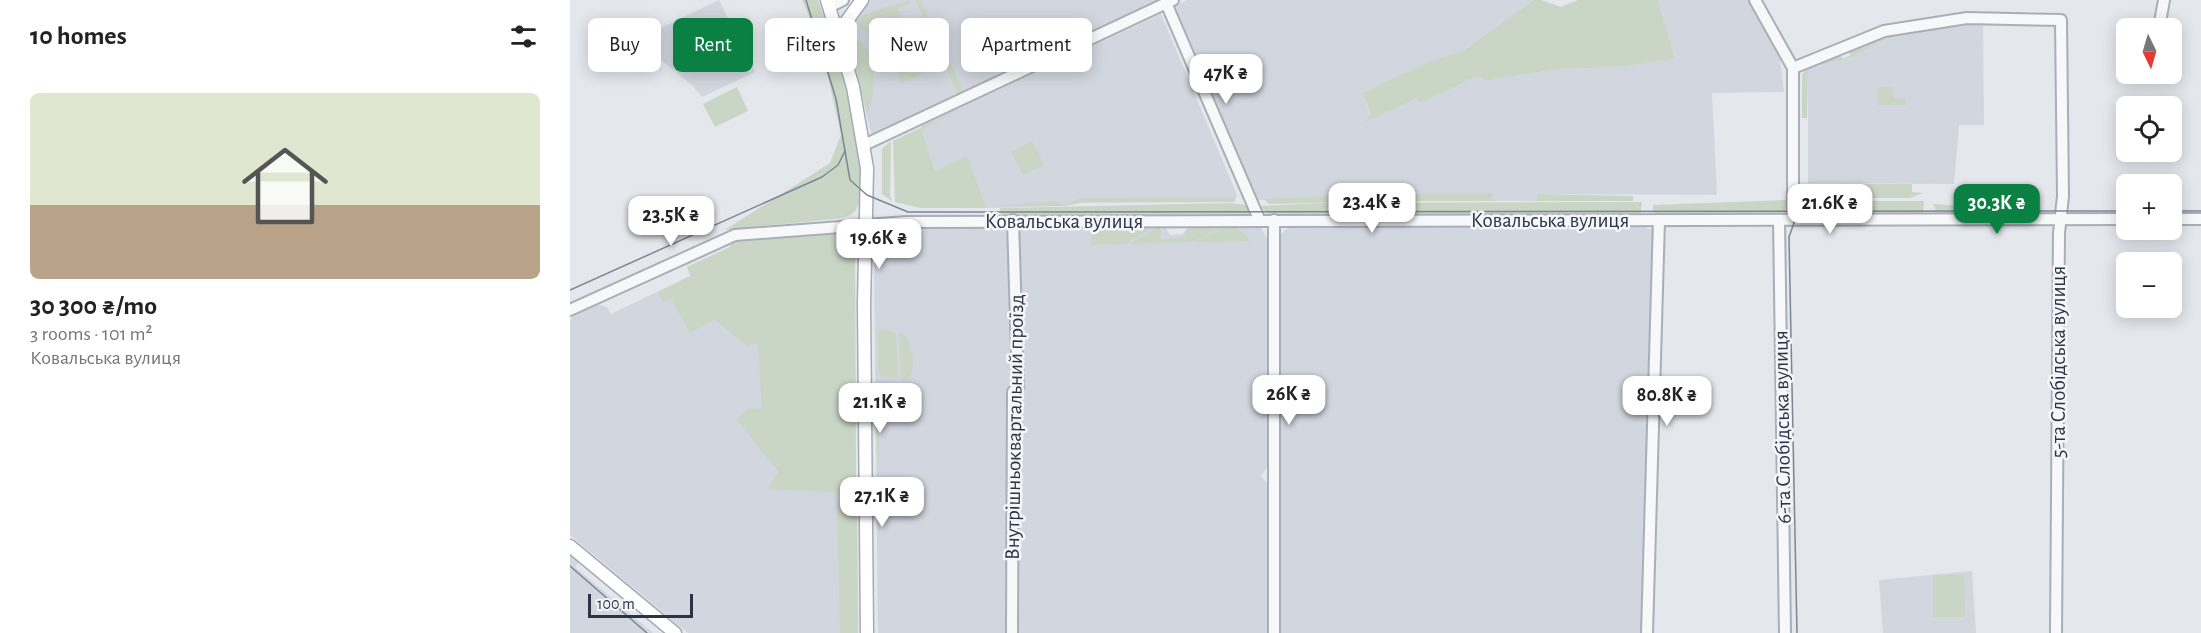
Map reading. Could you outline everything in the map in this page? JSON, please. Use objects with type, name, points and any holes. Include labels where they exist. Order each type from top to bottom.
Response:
[{"type":"main road","points":[[849,18],[862,0]]},
{"type":"main road","points":[[828,3],[833,18]]},
{"type":"main road","points":[[847,72],[864,145],[867,191],[864,304],[867,632]]},
{"type":"main road","points":[[570,546],[675,633]]},
{"type":"street","points":[[828,3],[843,0]]},
{"type":"street","points":[[1755,0],[1793,68],[1793,220]]},
{"type":"street","points":[[2161,18],[2164,0]]},
{"type":"street","points":[[864,145],[1170,2],[1259,219]]},
{"type":"street","name":"5-та Слобідська вулиця","points":[[1793,68],[1886,30],[1967,18],[2061,20],[2063,178],[2060,219],[2056,633]]},
{"type":"street","name":"Ковальська вулиця","points":[[570,310],[735,235],[866,225],[1013,220],[2116,219]]},
{"type":"street","points":[[2182,219],[2201,219]]},
{"type":"street","name":"Внутрішньоквартальний проїзд","points":[[1012,633],[1013,392],[1018,387],[1013,220]]},
{"type":"street","points":[[1274,220],[1274,633]]},
{"type":"street","points":[[1647,633],[1659,220]]},
{"type":"street","name":"6-та Слобідська вулиця","points":[[1779,220],[1785,633]]},
{"type":"shaded area","points":[[719,0],[728,18],[681,18]]},
{"type":"shaded area","points":[[870,0],[915,0],[923,18],[869,18],[869,72],[948,72],[959,97],[872,138],[857,72],[857,18],[854,18],[859,9]]},
{"type":"shaded area","points":[[921,0],[1159,0],[1092,31],[1092,18],[961,18],[961,72],[1005,72],[964,91],[949,59],[949,18],[930,18]]},
{"type":"shaded area","points":[[1187,0],[1533,0],[1464,52],[1426,63],[1362,93],[1371,116],[1418,98],[1427,100],[1473,78],[1482,77],[1483,81],[1552,70],[1627,66],[1675,59],[1658,0],[1751,0],[1779,51],[1784,92],[1712,93],[1717,195],[1538,194],[1537,201],[1492,201],[1492,193],[1255,200],[1173,7]]},
{"type":"shaded area","points":[[1161,14],[1237,195],[1234,202],[1081,203],[1063,206],[987,208],[967,157],[935,171],[921,126],[1037,72],[1092,72],[1092,46]]},
{"type":"shaded area","points":[[673,22],[673,70],[661,60],[661,28]]},
{"type":"shaded area","points":[[1983,23],[1984,125],[1959,125],[1954,184],[1808,183],[1808,68],[1850,58],[1884,40],[1925,30]]},
{"type":"shaded area","points":[[753,68],[755,72],[702,97],[676,72],[753,72]]},
{"type":"shaded area","points":[[1292,224],[1641,225],[1652,230],[1655,239],[1645,633],[1280,633],[1277,246],[1280,235]]},
{"type":"shaded area","points":[[1164,225],[1170,235],[1183,234],[1189,225],[1260,226],[1269,242],[1272,396],[1266,398],[1271,461],[1261,476],[1268,484],[1270,633],[878,633],[874,263],[882,244],[899,231],[914,227],[1006,226],[1018,229],[1024,226]]},
{"type":"shaded area","points":[[839,233],[852,241],[855,252],[856,486],[851,493],[851,499],[857,506],[858,633],[688,633],[570,535],[570,322],[573,314],[595,304],[607,307],[611,314],[690,276],[687,267],[730,247],[731,241],[750,236]]},
{"type":"shaded area","points":[[570,554],[579,562],[575,567],[653,633],[570,633]]},
{"type":"shaded area","points":[[1972,571],[1976,633],[1883,633],[1879,580]]},
{"type":"green space","points":[[802,0],[818,0],[824,18],[810,18]]},
{"type":"green space","points":[[909,0],[910,3],[898,9],[902,18],[869,18],[869,34],[859,27],[858,22],[863,15]]},
{"type":"green space","points":[[915,0],[921,0],[930,18],[923,18]]},
{"type":"green space","points":[[1533,0],[1541,0],[1561,7],[1578,0],[1658,0],[1675,59],[1627,66],[1552,70],[1483,81],[1482,77],[1473,78],[1427,100],[1419,102],[1417,98],[1365,122],[1371,114],[1362,93],[1426,63],[1464,51]]},
{"type":"green space","points":[[1926,29],[1884,40],[1850,58],[1808,68],[1807,118],[1802,118],[1802,76],[1806,67],[1819,60],[1821,64],[1825,62],[1825,58],[1839,52],[1843,59],[1851,55],[1847,48],[1884,32]]},
{"type":"green space","points":[[857,40],[865,47],[869,55],[869,72],[873,72],[873,93],[867,114],[857,72]]},
{"type":"green space","points":[[949,59],[964,91],[959,97],[948,72]]},
{"type":"green space","points":[[827,72],[841,72],[858,139],[861,194],[855,211],[851,215],[834,219],[725,230],[830,163],[841,135]]},
{"type":"green space","points":[[896,72],[926,73],[901,82]]},
{"type":"green space","points":[[737,87],[748,111],[715,127],[703,104]]},
{"type":"green space","points":[[1881,87],[1893,87],[1894,98],[1906,99],[1906,105],[1878,105],[1877,91]]},
{"type":"green space","points":[[962,108],[922,130],[935,171],[967,156],[987,208],[920,208],[895,202],[893,141]]},
{"type":"green space","points":[[891,141],[890,194],[892,201],[882,194],[882,149]]},
{"type":"green space","points":[[1032,141],[1044,165],[1023,175],[1011,152]]},
{"type":"green space","points":[[1863,184],[1912,184],[1912,192],[1923,193],[1909,198],[1867,198],[1867,190],[1863,190]]},
{"type":"green space","points":[[1492,193],[1492,201],[1404,201],[1403,194]]},
{"type":"green space","points":[[1391,194],[1389,201],[1269,204],[1264,199]]},
{"type":"green space","points":[[1537,194],[1633,196],[1633,201],[1537,201]]},
{"type":"green space","points":[[1986,195],[2040,196],[2041,214],[1981,215],[1981,201]]},
{"type":"green space","points":[[1236,197],[1234,202],[1086,202],[1063,206],[999,206],[1055,201],[1064,205],[1082,198]]},
{"type":"green space","points":[[1787,200],[1785,212],[1779,214],[1659,215],[1653,212],[1653,205]]},
{"type":"green space","points":[[1853,201],[1924,201],[1923,214],[1829,214],[1829,207],[1853,207]]},
{"type":"green space","points":[[1642,202],[1640,215],[1267,214],[1260,206],[1321,203]]},
{"type":"green space","points":[[1230,203],[1248,205],[1251,214],[1001,216],[1000,208]]},
{"type":"green space","points":[[1933,204],[1976,207],[1977,215],[1938,215]]},
{"type":"green space","points":[[1154,226],[1126,244],[1091,245],[1091,227]]},
{"type":"green space","points":[[1190,227],[1223,227],[1191,242],[1129,244],[1157,228],[1160,228],[1161,240],[1182,237]]},
{"type":"green space","points":[[1226,227],[1236,227],[1251,241],[1194,242]]},
{"type":"green space","points":[[839,233],[852,241],[855,252],[856,486],[851,493],[766,489],[779,472],[736,419],[749,408],[762,409],[758,343],[747,346],[714,319],[690,333],[671,298],[662,302],[658,292],[691,276],[687,267],[730,247],[731,241],[750,236]]},
{"type":"green space","points":[[882,329],[896,333],[898,378],[881,376],[878,371],[878,332]]},
{"type":"green space","points":[[899,333],[904,334],[907,338],[913,357],[912,371],[907,380],[901,380]]},
{"type":"green space","points":[[879,386],[883,391],[883,410],[879,413],[879,480],[875,392]]},
{"type":"green space","points":[[851,499],[857,506],[858,633],[840,633],[837,502]]},
{"type":"green space","points":[[1933,575],[1964,575],[1965,617],[1933,617]]},
{"type":"tram line","points":[[806,0],[836,99],[850,180],[867,195],[908,212],[2116,211]]},
{"type":"tram line","points":[[570,290],[822,177],[838,165],[845,151]]},
{"type":"tram line","points":[[2182,211],[2201,211]]},
{"type":"tram line","points":[[1797,633],[1789,237],[1795,220],[1807,212]]},
{"type":"tram line","points":[[570,566],[647,633]]}]
